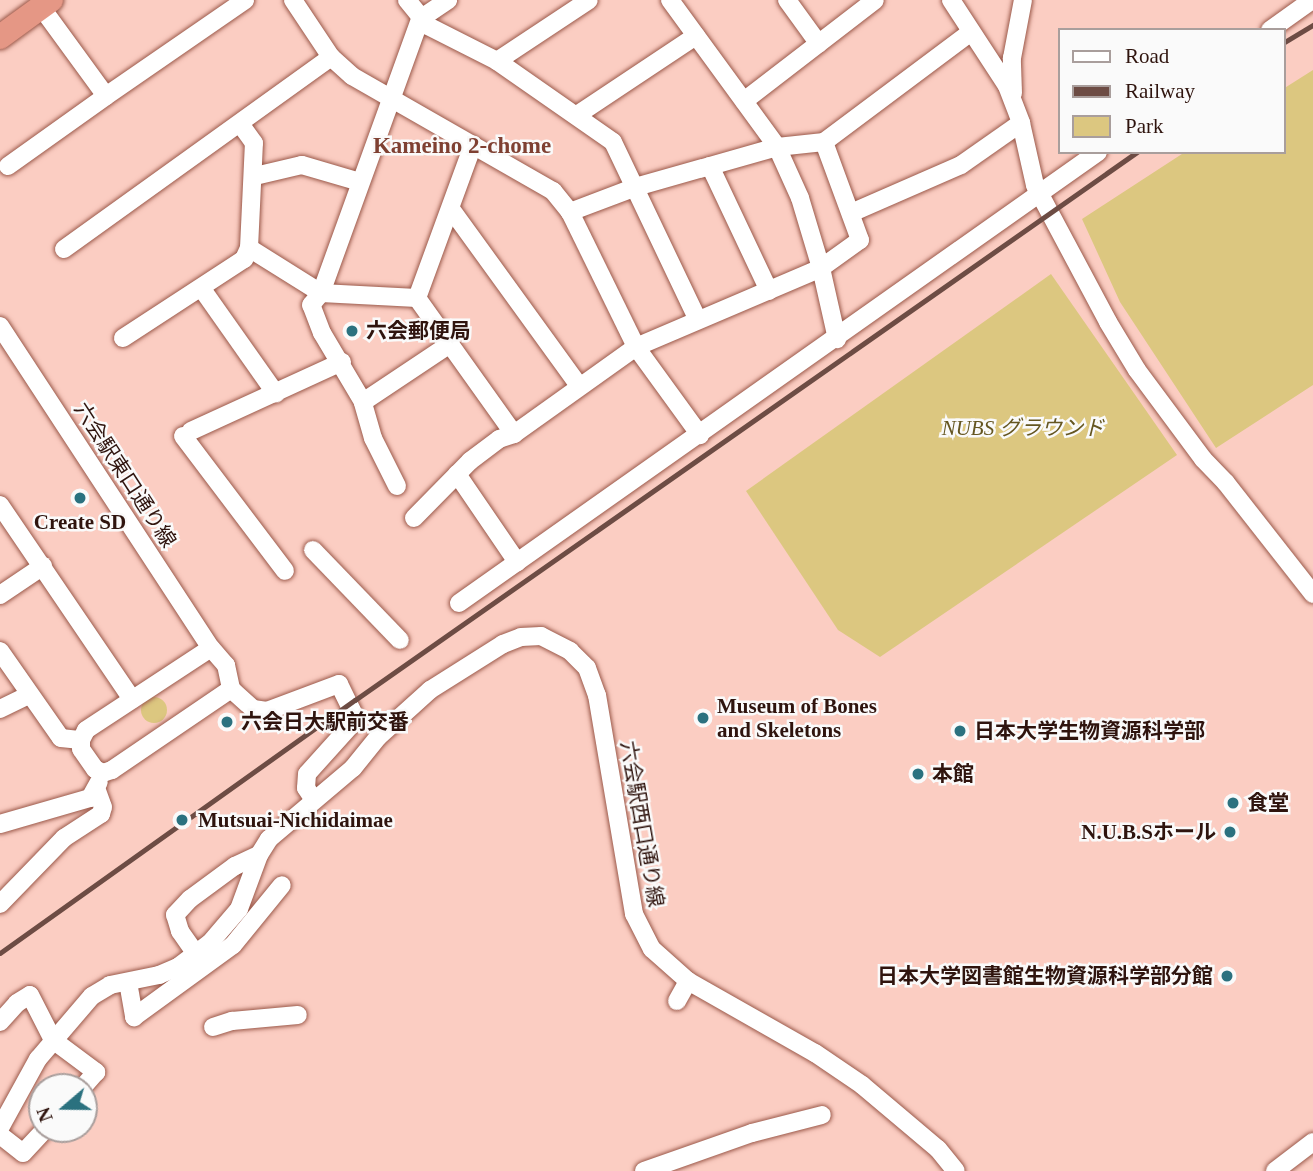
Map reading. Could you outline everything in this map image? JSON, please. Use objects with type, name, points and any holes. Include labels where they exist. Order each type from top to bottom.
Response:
[{"type":"highway","points":[[0,37],[46,3]]},
{"type":"street","points":[[8,166],[245,0]]},
{"type":"street","points":[[293,0],[331,57],[352,76],[552,191],[570,212],[636,347],[699,435]]},
{"type":"street","points":[[407,0],[421,19],[446,37],[497,61],[613,142],[698,320]]},
{"type":"street","points":[[397,486],[373,438],[363,402],[342,362],[321,333],[312,305],[321,293],[390,97],[421,19],[448,0]]},
{"type":"street","points":[[497,61],[589,0]]},
{"type":"street","points":[[670,0],[777,147],[800,198],[821,268],[837,339]]},
{"type":"street","points":[[786,0],[818,44]]},
{"type":"street","points":[[744,101],[875,0]]},
{"type":"street","points":[[951,0],[1015,103]]},
{"type":"street","points":[[1023,0],[1012,58],[1015,103],[1040,194],[1102,312],[1137,370],[1203,459],[1226,483],[1313,594]]},
{"type":"street","points":[[1273,28],[1312,0]]},
{"type":"street","points":[[46,3],[106,96]]},
{"type":"street","points":[[570,212],[636,187],[777,147],[824,142],[971,32]]},
{"type":"street","points":[[577,115],[696,36]]},
{"type":"street","points":[[64,249],[331,57]]},
{"type":"street","points":[[851,213],[961,165],[1021,123]]},
{"type":"street","points":[[123,338],[244,259],[249,248],[255,176],[254,143],[240,124]]},
{"type":"street","points":[[414,518],[457,474],[499,439],[514,434],[636,347],[821,268],[860,240],[824,142]]},
{"type":"street","points":[[416,298],[473,145]]},
{"type":"street","points":[[459,603],[837,339],[1095,154]]},
{"type":"street","points":[[255,176],[302,165],[360,182]]},
{"type":"street","points":[[710,166],[769,291]]},
{"type":"street","points":[[451,209],[579,386]]},
{"type":"street","points":[[249,248],[321,293],[416,298]]},
{"type":"street","points":[[201,289],[276,394]]},
{"type":"street","points":[[416,298],[514,434]]},
{"type":"street","name":"六会駅東口通り線","points":[[0,326],[211,648],[226,665],[231,689]]},
{"type":"street","points":[[363,402],[450,344]]},
{"type":"street","points":[[285,571],[187,433],[342,362]]},
{"type":"street","points":[[457,474],[517,562]]},
{"type":"street","points":[[0,505],[132,699]]},
{"type":"street","points":[[313,550],[400,640]]},
{"type":"street","points":[[0,595],[43,566]]},
{"type":"street","name":"六会駅西口通り線","points":[[259,855],[275,832],[353,768],[378,737],[429,690],[503,643],[541,636],[570,651],[587,668],[597,695],[634,914],[652,949],[688,981],[815,1052],[862,1085],[937,1149],[956,1171]]},
{"type":"street","points":[[0,904],[64,838],[101,814],[103,807],[99,781],[95,769],[81,749],[81,740],[86,730],[211,648]]},
{"type":"street","points":[[0,651],[61,738],[81,740]]},
{"type":"street","points":[[0,824],[90,798],[99,781],[231,689],[253,709],[267,711],[339,684],[353,713],[352,724],[307,774],[306,788],[314,800]]},
{"type":"street","points":[[0,709],[29,695]]},
{"type":"street","points":[[196,954],[180,931],[175,915],[190,899],[235,866],[259,855]]},
{"type":"street","points":[[0,1128],[22,1084],[52,1040],[100,990],[159,975],[209,944],[240,909],[259,855]]},
{"type":"street","points":[[128,982],[134,1017],[233,945],[282,885]]},
{"type":"street","points":[[677,1001],[688,981]]},
{"type":"street","points":[[0,1022],[30,995],[52,1040],[95,1073]]},
{"type":"street","points":[[212,1027],[232,1021],[298,1015]]},
{"type":"street","points":[[645,1171],[674,1166],[752,1133],[822,1115]]},
{"type":"street","points":[[0,1135],[23,1153],[32,1143]]},
{"type":"street","points":[[1275,1171],[1313,1142]]},
{"type":"green space","points":[[1313,70],[1313,385],[1216,448],[1120,302],[1082,219],[1182,154],[1285,154],[1285,88]]},
{"type":"green space","name":"NUBS グラウンド","points":[[1051,274],[1177,455],[880,657],[838,630],[746,491]]},
{"type":"green space","points":[[154,697],[163,701],[167,710],[163,719],[154,723],[145,719],[141,710],[145,701]]},
{"type":"railway","points":[[1285,42],[1313,25]]},
{"type":"railway","points":[[0,953],[355,700],[1134,154]]},
{"type":"place","name":"六会郵便局","points":[[352,331]]},
{"type":"place","name":"Create SD","points":[[80,498]]},
{"type":"place","name":"Museum of Bones and Skeletons","points":[[703,718]]},
{"type":"place","name":"六会日大駅前交番","points":[[227,722]]},
{"type":"place","name":"日本大学生物資源科学部","points":[[960,731]]},
{"type":"place","name":"本館","points":[[918,774]]},
{"type":"place","name":"食堂","points":[[1233,803]]},
{"type":"place","name":"Mutsuai-Nichidaimae","points":[[182,820]]},
{"type":"place","name":"N.U.B.Sホール","points":[[1230,832]]},
{"type":"place","name":"日本大学図書館生物資源科学部分館","points":[[1227,976]]},
{"type":"district","name":"Kameino 2-chome","points":[[462,146]]}]
